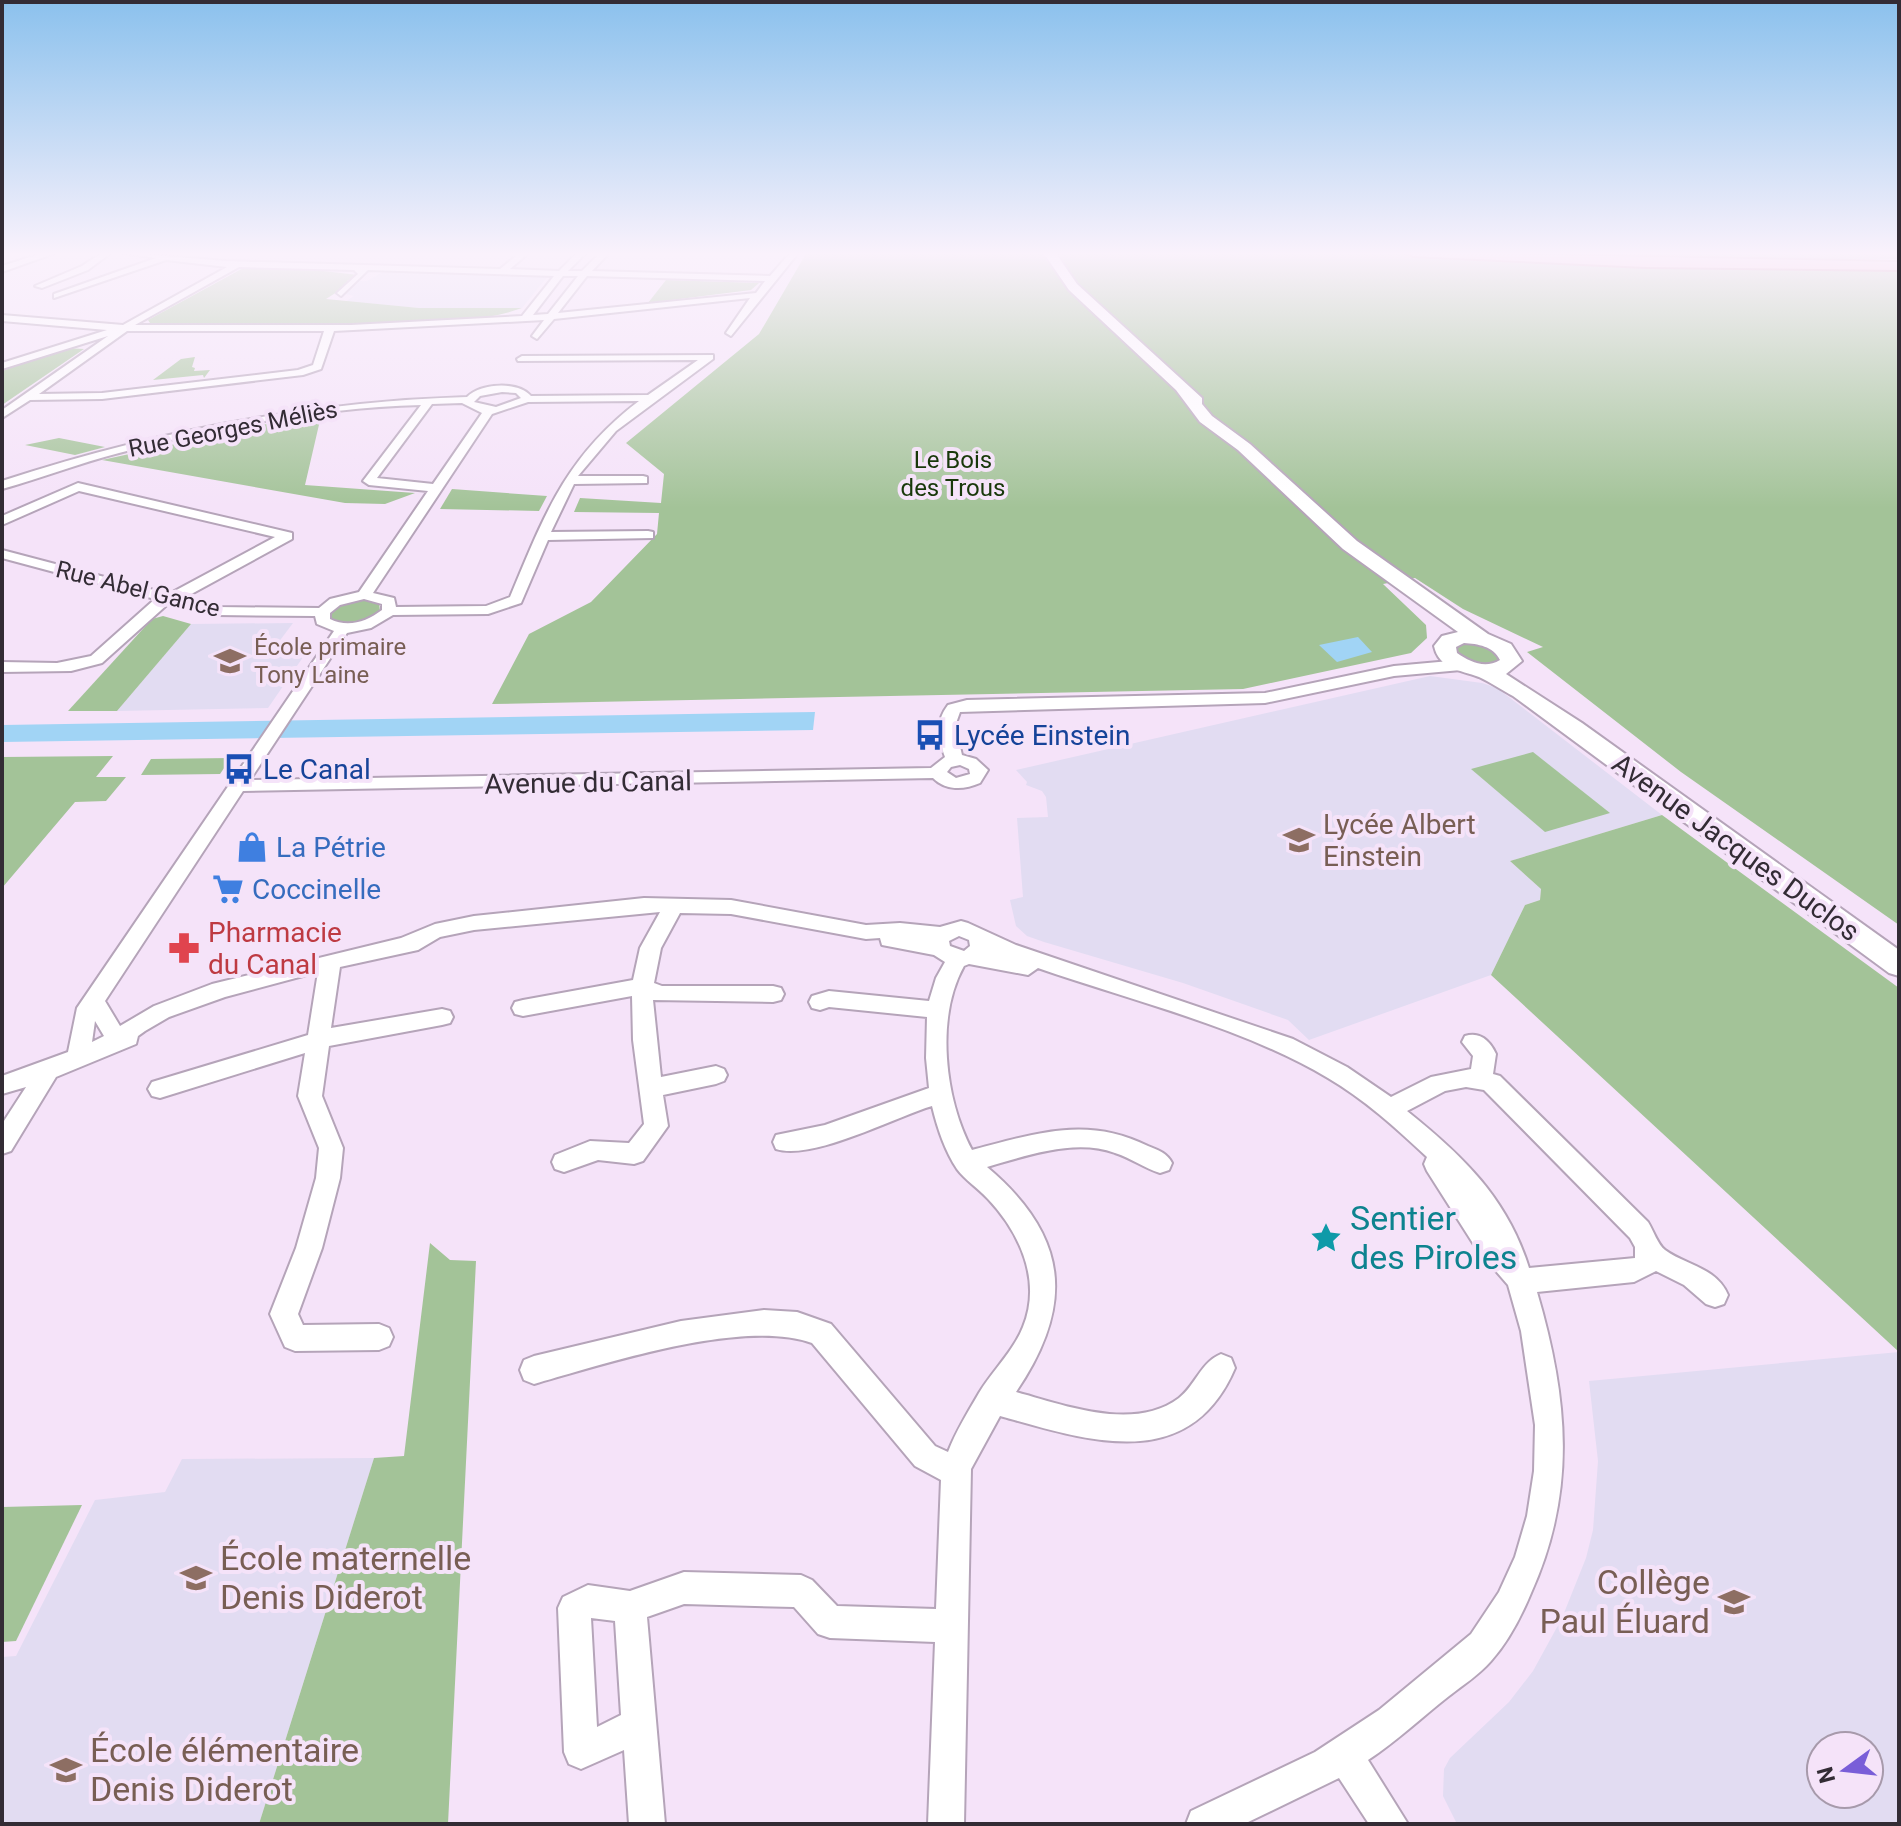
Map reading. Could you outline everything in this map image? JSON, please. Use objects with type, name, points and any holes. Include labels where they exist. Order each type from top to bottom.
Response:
[{"type":"main road","name":"Avenue Jacques Duclos","points":[[1126,337],[1183,390],[1206,419],[1244,447],[1350,545],[1480,638],[1508,652],[1511,661],[1508,665],[1574,728]]},
{"type":"main road","name":"Avenue Jacques Duclos","points":[[1414,592],[1444,626],[1460,657],[1521,691],[1574,728],[1899,965]]},
{"type":"main road","points":[[1480,638],[1460,657],[1498,670],[1508,665]]},
{"type":"street","points":[[2,366],[93,337]]},
{"type":"street","points":[[2,415],[111,337]]},
{"type":"street","points":[[28,397],[102,396],[299,373],[317,367],[327,337]]},
{"type":"street","points":[[502,389],[536,337]]},
{"type":"street","points":[[71,344],[98,346]]},
{"type":"street","points":[[389,611],[389,601],[364,595],[335,602],[323,612],[322,621],[343,628],[376,621],[389,611],[488,610],[516,600],[571,480],[586,456],[606,435],[709,357],[516,367]]},
{"type":"street","points":[[526,399],[526,395],[519,390],[502,389],[477,393],[467,403],[474,408],[489,410],[516,405],[526,399],[654,398]]},
{"type":"street","points":[[430,400],[369,481],[435,488]]},
{"type":"street","name":"Rue Georges Méliès","points":[[2,485],[97,455],[253,421],[362,405],[468,400]]},
{"type":"street","points":[[364,595],[489,410]]},
{"type":"street","points":[[571,480],[643,480]]},
{"type":"street","points":[[2,521],[78,487],[287,536],[144,614],[106,655],[70,666],[2,667]]},
{"type":"street","points":[[545,536],[648,535]]},
{"type":"street","name":"Rue Abel Gance","points":[[2,554],[169,599],[235,613],[323,612]]},
{"type":"street","points":[[78,1058],[85,1014],[343,628]]},
{"type":"street","name":"Avenue du Canal","points":[[238,786],[801,778],[938,773],[951,783],[971,782],[978,776],[979,770],[974,764],[955,760],[948,739],[947,719],[954,708],[967,705],[1265,698],[1460,657]]},
{"type":"street","points":[[938,773],[940,767],[955,760]]},
{"type":"street","points":[[2,1085],[48,1071],[117,1040],[138,1037],[228,1001],[311,973],[330,962],[406,944],[489,932],[540,916],[588,912],[670,912],[804,923],[866,932],[881,939],[952,950],[1094,980]]},
{"type":"street","points":[[564,1162],[583,1151],[607,1147],[634,1154],[656,1126],[644,1015],[645,988],[648,954],[670,912]]},
{"type":"street","points":[[946,1824],[949,1626],[956,1469],[968,1436],[1038,1329],[1045,1301],[1043,1277],[1024,1227],[997,1191],[966,1162],[947,1126],[938,1054],[939,1010],[943,983],[961,928],[1009,950],[1267,1037],[1342,1075],[1389,1110],[1419,1136],[1485,1240],[1520,1281],[1544,1363],[1551,1447],[1546,1501],[1532,1554],[1512,1598],[1481,1649],[1390,1723],[1344,1755],[1204,1824]]},
{"type":"street","points":[[952,950],[981,948],[978,936]]},
{"type":"street","points":[[330,962],[310,1096],[331,1148],[328,1178],[309,1248],[284,1314],[295,1338],[379,1337]]},
{"type":"street","points":[[523,1008],[645,988],[661,994],[773,994]]},
{"type":"street","points":[[820,1002],[829,999],[939,1010]]},
{"type":"street","points":[[94,1001],[117,1040]]},
{"type":"street","points":[[160,1089],[318,1040],[442,1017]]},
{"type":"street","points":[[1473,1042],[1485,1054],[1481,1077]]},
{"type":"street","points":[[2,1099],[48,1071]]},
{"type":"street","points":[[2,1144],[48,1071]]},
{"type":"street","points":[[652,1088],[716,1075]]},
{"type":"street","points":[[1389,1110],[1408,1098],[1461,1076],[1481,1077],[1500,1090],[1639,1230],[1648,1245],[1650,1256],[1645,1266],[1634,1270],[1520,1281]]},
{"type":"street","points":[[785,1142],[807,1141],[910,1102],[942,1094]]},
{"type":"street","points":[[966,1162],[1071,1138],[1094,1138],[1113,1141],[1160,1163]]},
{"type":"street","points":[[1650,1256],[1693,1276],[1715,1295]]},
{"type":"street","points":[[534,1370],[689,1332],[738,1326],[804,1325],[821,1333],[925,1456],[939,1465],[956,1469]]},
{"type":"street","points":[[991,1399],[1116,1430],[1157,1426],[1190,1409],[1221,1368]]},
{"type":"street","points":[[639,1725],[581,1752],[574,1608],[588,1601],[630,1607],[684,1588],[801,1591],[830,1622],[949,1626]]},
{"type":"street","points":[[630,1607],[647,1824]]},
{"type":"street","points":[[1344,1755],[1390,1824]]},
{"type":"shaded area","name":"École primaire Tony Laine","points":[[293,623],[275,647],[310,647],[268,708],[117,711],[191,624]]},
{"type":"shaded area","name":"Lycée Albert Einstein","points":[[1430,676],[1497,688],[1662,815],[1510,861],[1541,889],[1540,900],[1525,905],[1491,975],[1309,1040],[1288,1020],[1183,983],[1044,942],[1027,936],[1016,926],[1010,900],[1023,897],[1017,818],[1048,817],[1046,797],[1042,791],[1026,785],[1027,782],[1016,770]]},
{"type":"shaded area","name":"Collège Paul Éluard","points":[[1899,1352],[1899,1824],[1457,1824],[1443,1796],[1444,1769],[1450,1758],[1509,1702],[1533,1671],[1562,1618],[1586,1558],[1593,1530],[1598,1461],[1589,1381]]},
{"type":"shaded area","name":"École maternelle Denis Diderot","points":[[374,1458],[259,1824],[2,1824],[2,1657],[16,1656],[95,1500],[165,1492],[182,1459]]},
{"type":"green space","name":"Le Bois des Trous","points":[[755,337],[1899,337],[1899,925],[1681,772],[1527,652],[1543,647],[1463,609],[1415,578],[1383,584],[1426,625],[1427,638],[1411,653],[1243,689],[492,704],[529,634],[591,602],[657,534],[659,513],[574,512],[580,498],[661,503],[664,474],[626,443]]},
{"type":"green space","points":[[66,348],[84,349],[2,405],[2,371]]},
{"type":"green space","points":[[195,357],[194,371],[210,370],[204,378],[203,375],[153,380],[181,359]]},
{"type":"green space","points":[[321,416],[305,485],[415,493],[385,504],[345,503],[102,460],[271,423]]},
{"type":"green space","points":[[59,438],[105,447],[75,455],[25,445]]},
{"type":"green space","points":[[452,489],[547,496],[539,511],[440,509]]},
{"type":"green space","points":[[361,599],[379,603],[380,611],[368,619],[347,624],[328,617],[337,605]]},
{"type":"green space","points":[[163,616],[191,624],[117,711],[68,711],[152,619]]},
{"type":"green space","points":[[1466,641],[1490,645],[1502,661],[1486,667],[1457,657],[1455,645]]},
{"type":"green space","points":[[1533,752],[1610,813],[1545,832],[1471,769]]},
{"type":"green space","points":[[113,756],[96,777],[126,777],[106,801],[75,802],[2,888],[2,757]]},
{"type":"green space","points":[[231,758],[220,774],[141,775],[151,759]]},
{"type":"green space","points":[[1662,815],[1899,988],[1899,1352],[1491,975],[1525,905],[1540,900],[1541,889],[1510,861]]},
{"type":"green space","points":[[430,1243],[450,1260],[476,1261],[448,1824],[259,1824],[374,1458],[404,1456]]},
{"type":"green space","points":[[82,1505],[16,1641],[2,1642],[2,1507]]},
{"type":"water","points":[[1358,637],[1372,652],[1337,662],[1319,645]]},
{"type":"water","points":[[815,712],[813,730],[2,742],[2,725]]},
{"type":"place","name":"École primaire Tony Laine","points":[[230,661]]},
{"type":"place","name":"Lycée Einstein","points":[[930,735]]},
{"type":"place","name":"Le Canal","points":[[239,769]]},
{"type":"place","name":"Lycée Albert Einstein","points":[[1299,840]]},
{"type":"place","name":"La Pétrie","points":[[252,847]]},
{"type":"place","name":"Coccinelle","points":[[228,889]]},
{"type":"place","name":"Pharmacie du Canal","points":[[184,948]]},
{"type":"place","name":"Sentier des Piroles","points":[[1326,1238]]},
{"type":"place","name":"École maternelle Denis Diderot","points":[[196,1578]]},
{"type":"place","name":"Collège Paul Éluard","points":[[1734,1602]]},
{"type":"place","name":"École élémentaire Denis Diderot","points":[[66,1770]]}]
